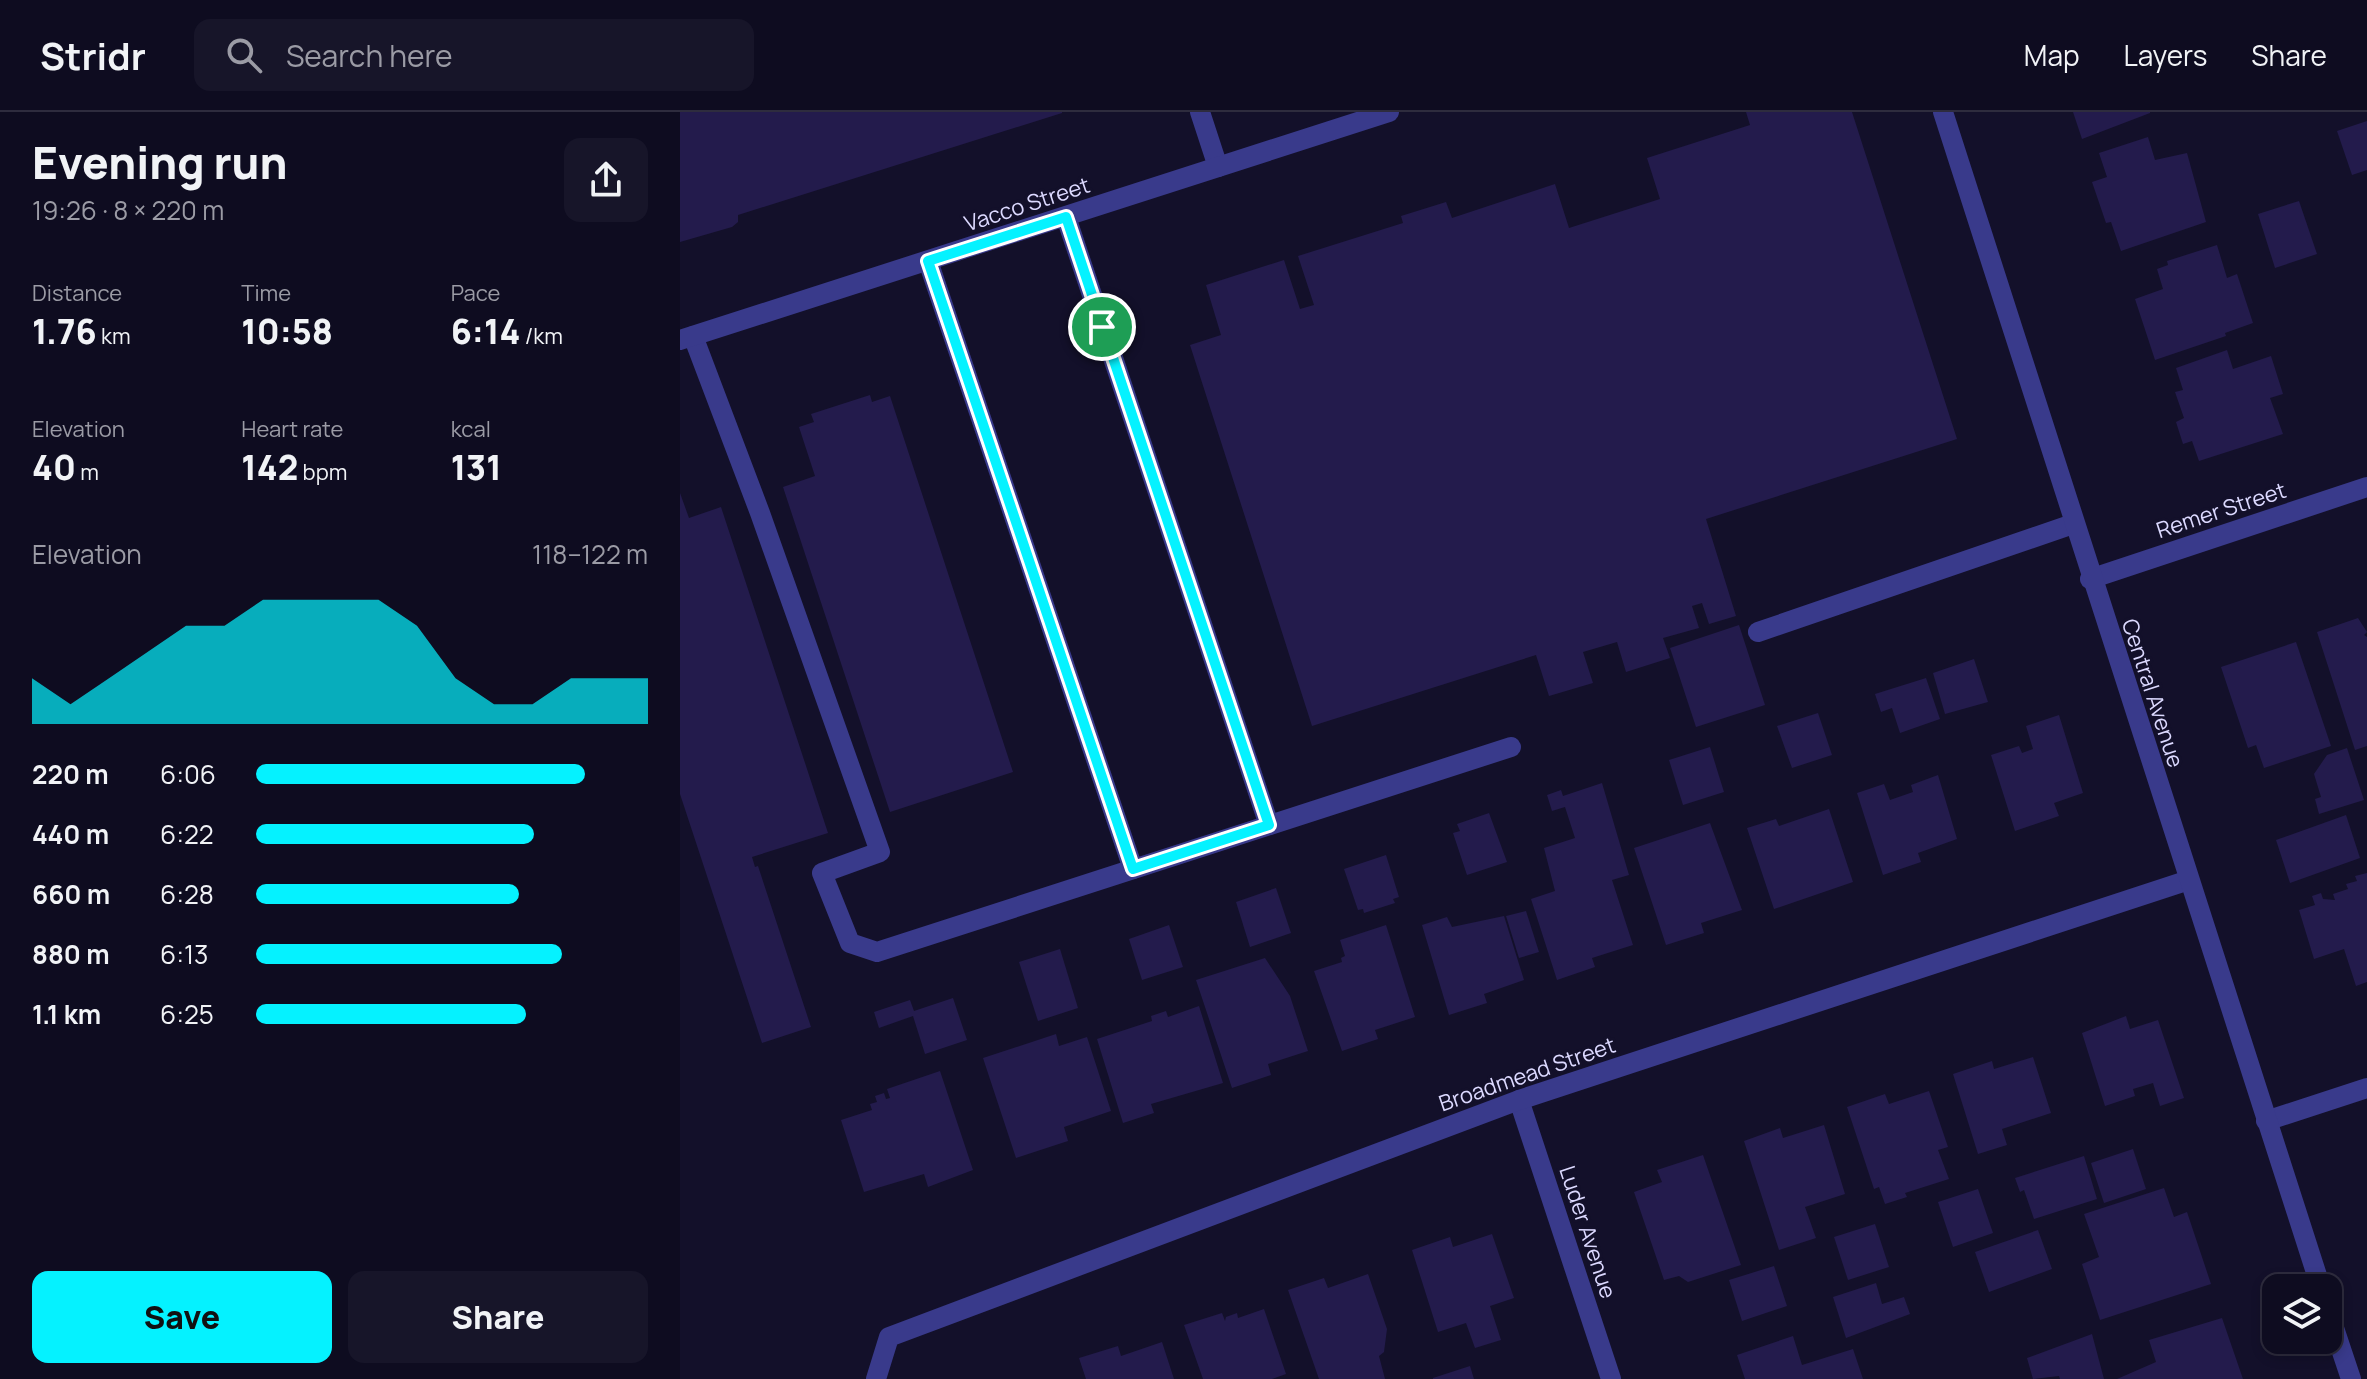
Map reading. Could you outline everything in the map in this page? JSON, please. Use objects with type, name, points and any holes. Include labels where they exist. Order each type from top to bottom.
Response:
[{"type":"street","points":[[1200,112],[1218,167]]},
{"type":"street","name":"Vacco Street","points":[[687,338],[1389,112]]},
{"type":"street","name":"Central Avenue","points":[[1943,112],[2090,579],[2316,1274]]},
{"type":"street","points":[[1066,217],[1269,825]]},
{"type":"street","points":[[928,261],[1133,869]]},
{"type":"street","points":[[687,338],[760,513],[880,852],[822,873],[850,943],[877,952],[1511,747]]},
{"type":"street","name":"Remer Street","points":[[2090,579],[2367,487]]},
{"type":"street","points":[[1758,632],[2073,524]]},
{"type":"street","name":"Broadmead Street","points":[[876,1379],[889,1337],[1519,1100],[2189,880]]},
{"type":"street","points":[[2266,1121],[2367,1088]]},
{"type":"street","name":"Luder Avenue","points":[[1519,1100],[1611,1379]]},
{"type":"street","points":[[2342,1352],[2351,1379]]},
{"type":"building","points":[[680,112],[1062,113],[738,215],[738,222],[732,227],[680,242]]},
{"type":"building","points":[[1746,112],[1852,112],[1957,439],[1706,519],[1736,616],[1709,624],[1702,603],[1692,606],[1699,628],[1663,638],[1670,658],[1626,672],[1617,642],[1583,652],[1593,683],[1549,696],[1536,655],[1312,726],[1190,345],[1221,335],[1206,285],[1284,260],[1300,309],[1314,305],[1298,256],[1403,223],[1401,216],[1446,202],[1452,218],[1555,184],[1569,228],[1660,199],[1647,158],[1750,125]]},
{"type":"building","points":[[2073,112],[2150,112],[2150,113],[2082,139]]},
{"type":"building","points":[[2367,121],[2367,170],[2352,175],[2337,131]]},
{"type":"building","points":[[2148,137],[2155,160],[2187,153],[2206,222],[2121,251],[2111,222],[2106,223],[2092,182],[2107,177],[2099,153]]},
{"type":"building","points":[[2299,201],[2317,254],[2275,268],[2258,214]]},
{"type":"building","points":[[2217,245],[2227,278],[2237,274],[2253,323],[2225,333],[2226,336],[2155,360],[2135,299],[2163,289],[2157,269],[2168,265],[2167,261]]},
{"type":"building","points":[[2227,350],[2233,369],[2271,356],[2283,394],[2270,398],[2283,434],[2199,461],[2192,441],[2183,444],[2176,422],[2184,418],[2175,392],[2183,390],[2176,368]]},
{"type":"building","points":[[870,395],[872,402],[890,396],[1013,772],[890,812],[783,487],[815,476],[799,427],[814,422],[811,414]]},
{"type":"building","points":[[680,493],[689,518],[721,507],[828,833],[752,857],[755,867],[758,866],[811,1027],[762,1043],[680,794]]},
{"type":"building","points":[[2358,618],[2367,632],[2364,635],[2367,637],[2367,746],[2355,750],[2317,632]]},
{"type":"building","points":[[1739,625],[1765,705],[1696,727],[1670,648]]},
{"type":"building","points":[[2296,642],[2331,746],[2264,768],[2256,745],[2248,748],[2221,667]]},
{"type":"building","points":[[1974,659],[1988,702],[1945,714],[1933,673]]},
{"type":"building","points":[[1926,678],[1940,719],[1900,733],[1892,708],[1881,712],[1875,694]]},
{"type":"building","points":[[1818,713],[1832,755],[1792,768],[1777,726]]},
{"type":"building","points":[[2059,715],[2083,793],[2054,803],[2059,816],[2015,831],[1991,755],[2019,746],[2022,753],[2033,749],[2026,726]]},
{"type":"building","points":[[1710,747],[1724,792],[1683,805],[1669,760]]},
{"type":"building","points":[[2347,748],[2364,800],[2319,814],[2315,799],[2321,797],[2314,774],[2327,755]]},
{"type":"building","points":[[1938,775],[1957,839],[1918,853],[1921,862],[1883,875],[1857,793],[1884,784],[1890,800],[1913,792],[1911,785]]},
{"type":"building","points":[[1602,783],[1629,875],[1612,880],[1633,945],[1592,958],[1595,967],[1557,980],[1531,899],[1555,891],[1544,848],[1575,838],[1565,807],[1552,811],[1547,795],[1561,790],[1563,796]]},
{"type":"building","points":[[1829,809],[1853,882],[1774,909],[1747,828],[1776,819],[1779,826]]},
{"type":"building","points":[[1489,813],[1507,862],[1467,875],[1453,833],[1460,831],[1457,824]]},
{"type":"building","points":[[2346,815],[2360,858],[2290,883],[2276,840]]},
{"type":"building","points":[[1710,823],[1742,910],[1701,923],[1704,933],[1666,945],[1634,848]]},
{"type":"building","points":[[1386,855],[1399,897],[1393,899],[1395,903],[1364,913],[1363,909],[1358,910],[1344,869]]},
{"type":"building","points":[[2367,873],[2367,982],[2356,986],[2344,949],[2314,959],[2299,910],[2315,905],[2312,896],[2321,893],[2323,899],[2335,900],[2333,894],[2348,889],[2346,884],[2357,881],[2355,876]]},
{"type":"building","points":[[1276,888],[1291,933],[1250,947],[1236,902]]},
{"type":"building","points":[[1526,911],[1539,952],[1519,958],[1506,916]]},
{"type":"building","points":[[1504,916],[1524,980],[1484,994],[1487,1003],[1449,1015],[1422,925],[1447,917],[1452,927]]},
{"type":"building","points":[[1169,925],[1183,967],[1142,980],[1129,939]]},
{"type":"building","points":[[1386,925],[1415,1017],[1375,1030],[1378,1039],[1342,1051],[1314,971],[1342,962],[1341,958],[1345,956],[1340,940]]},
{"type":"building","points":[[1060,949],[1078,1008],[1038,1021],[1019,962]]},
{"type":"building","points":[[1265,958],[1290,996],[1308,1051],[1268,1064],[1271,1075],[1232,1088],[1196,980]]},
{"type":"building","points":[[953,998],[967,1040],[925,1054],[913,1016],[879,1028],[874,1012],[910,1000],[914,1011]]},
{"type":"building","points":[[1199,1006],[1223,1083],[1151,1104],[1154,1113],[1123,1123],[1097,1039],[1152,1021],[1151,1016],[1166,1011],[1168,1017]]},
{"type":"building","points":[[2126,1016],[2130,1029],[2158,1020],[2184,1098],[2160,1106],[2153,1083],[2133,1089],[2135,1096],[2105,1106],[2082,1033]]},
{"type":"building","points":[[1056,1034],[1059,1046],[1087,1037],[1111,1111],[1064,1127],[1068,1141],[1016,1158],[983,1058]]},
{"type":"building","points":[[2033,1057],[2051,1113],[2002,1129],[2007,1145],[1978,1154],[1953,1074],[1992,1061],[1994,1069]]},
{"type":"building","points":[[940,1071],[973,1170],[928,1187],[924,1174],[864,1192],[841,1120],[872,1110],[870,1104],[877,1102],[875,1096],[884,1093],[886,1099],[890,1098],[887,1089]]},
{"type":"building","points":[[1929,1091],[1948,1147],[1938,1150],[1949,1179],[1905,1193],[1907,1197],[1885,1204],[1879,1187],[1874,1189],[1847,1107],[1885,1094],[1889,1104]]},
{"type":"building","points":[[1824,1125],[1845,1194],[1805,1207],[1816,1238],[1779,1250],[1744,1141],[1780,1128],[1783,1138]]},
{"type":"building","points":[[2133,1149],[2146,1189],[2104,1203],[2091,1163]]},
{"type":"building","points":[[1703,1155],[1741,1265],[1688,1282],[1679,1276],[1664,1280],[1634,1192],[1662,1182],[1657,1170]]},
{"type":"building","points":[[2084,1156],[2097,1199],[2034,1219],[2024,1190],[2020,1192],[2015,1178]]},
{"type":"building","points":[[2164,1188],[2174,1217],[2187,1212],[2211,1284],[2100,1320],[2082,1264],[2099,1257],[2084,1214]]},
{"type":"building","points":[[1978,1189],[1993,1233],[1953,1247],[1938,1202]]},
{"type":"building","points":[[1875,1224],[1889,1267],[1848,1280],[1834,1237]]},
{"type":"building","points":[[2038,1230],[2052,1269],[1989,1292],[1975,1252]]},
{"type":"building","points":[[1492,1234],[1514,1298],[1490,1306],[1501,1340],[1475,1348],[1466,1323],[1438,1332],[1412,1250],[1450,1237],[1453,1247]]},
{"type":"building","points":[[1774,1266],[1787,1306],[1742,1321],[1729,1280]]},
{"type":"building","points":[[1368,1274],[1387,1329],[1384,1352],[1379,1356],[1385,1379],[1319,1379],[1288,1290],[1324,1278],[1328,1288]]},
{"type":"building","points":[[1876,1283],[1882,1304],[1904,1297],[1910,1314],[1846,1338],[1833,1297]]},
{"type":"building","points":[[1264,1309],[1286,1374],[1272,1379],[1203,1379],[1184,1325],[1222,1313],[1225,1321],[1226,1317],[1237,1313],[1238,1318]]},
{"type":"building","points":[[2222,1318],[2243,1379],[2117,1379],[2156,1362],[2149,1340]]},
{"type":"building","points":[[2092,1334],[2104,1379],[2060,1379],[2059,1376],[2033,1379],[2027,1358]]},
{"type":"building","points":[[1793,1336],[1802,1365],[1853,1349],[1863,1379],[1745,1379],[1737,1355]]},
{"type":"building","points":[[1162,1342],[1174,1379],[1086,1379],[1079,1358],[1118,1346],[1121,1356]]},
{"type":"building","points":[[1470,1366],[1474,1379],[1433,1379],[1433,1378]]},
{"type":"route","points":[[1066,217],[1102,327],[1269,825],[1133,869],[928,261],[1066,217]]}]
